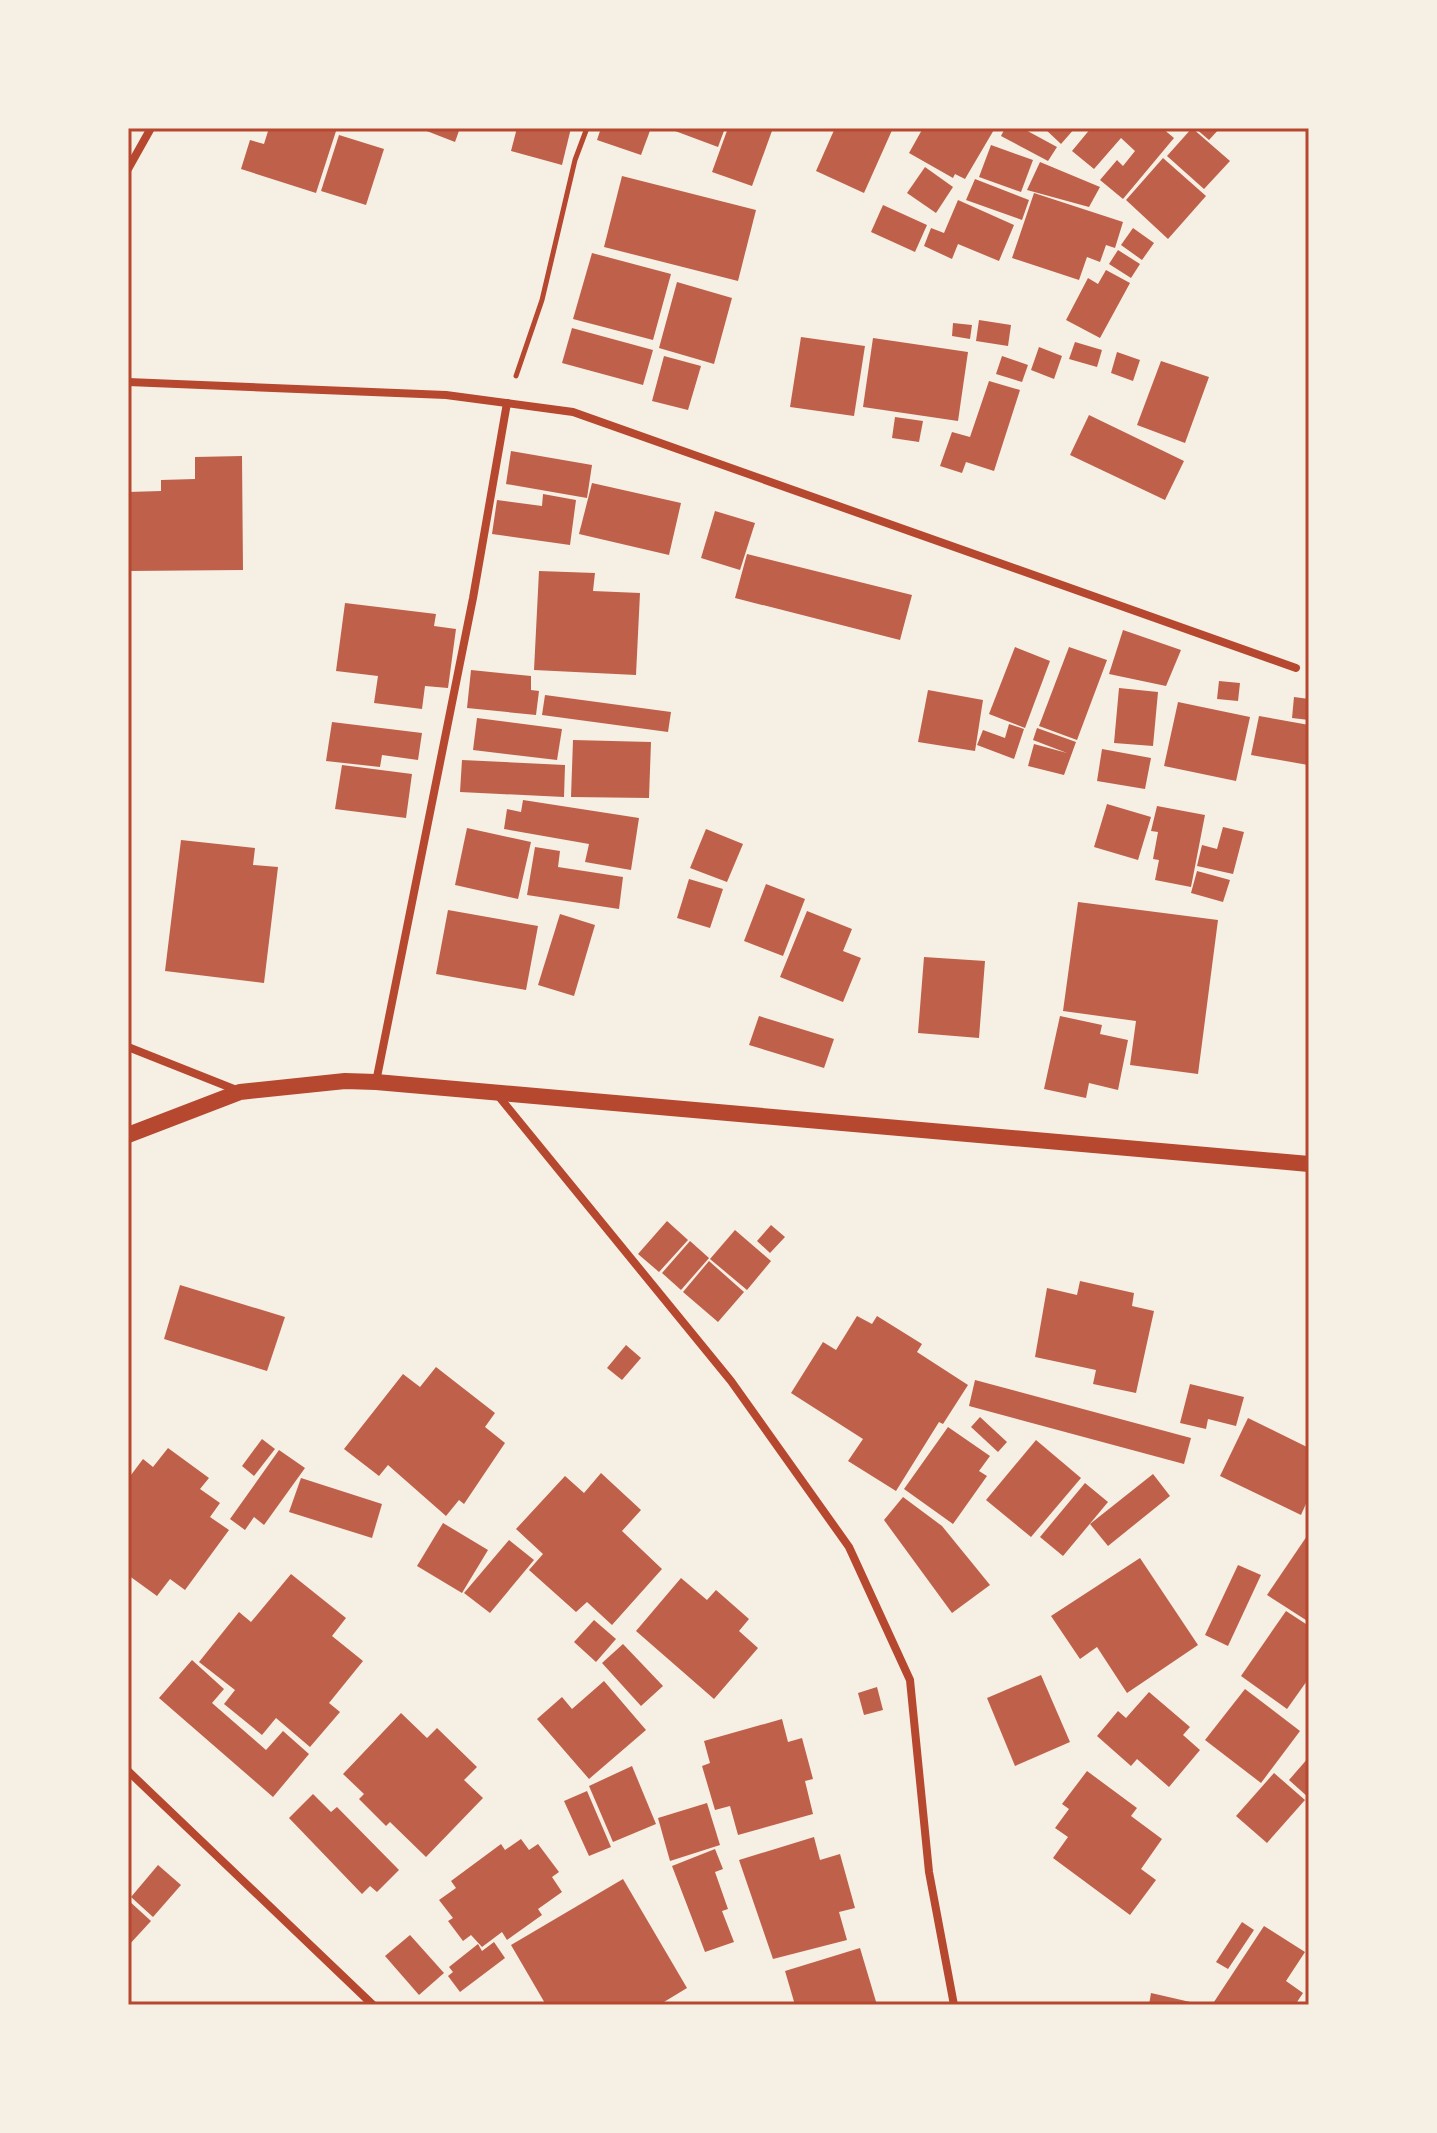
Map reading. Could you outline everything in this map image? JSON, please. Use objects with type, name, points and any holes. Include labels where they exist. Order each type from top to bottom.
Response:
[{"type":"main road","points":[[128,1135],[240,1092],[345,1081],[1309,1164]]},
{"type":"street","points":[[128,169],[151,128]]},
{"type":"street","points":[[128,382],[446,395],[573,412],[1296,668]]},
{"type":"street","points":[[376,1082],[473,598],[507,403]]},
{"type":"street","points":[[128,1047],[240,1092]]},
{"type":"street","points":[[495,1092],[731,1381],[849,1547],[910,1680],[929,1872],[954,2005]]},
{"type":"street","points":[[128,1771],[373,2005]]},
{"type":"path","points":[[507,403],[542,300],[575,160],[587,128]]},
{"type":"building","points":[[269,128],[337,128],[316,193],[241,169],[250,140],[264,144]]},
{"type":"building","points":[[419,128],[460,128],[455,142]]},
{"type":"building","points":[[517,128],[571,128],[562,165],[511,151]]},
{"type":"building","points":[[601,128],[651,128],[641,155],[597,140]]},
{"type":"building","points":[[667,128],[725,128],[718,147]]},
{"type":"building","points":[[728,128],[773,128],[752,186],[712,172]]},
{"type":"building","points":[[835,128],[893,128],[864,193],[816,171]]},
{"type":"building","points":[[923,128],[995,128],[965,179],[955,174],[953,178],[909,153]]},
{"type":"building","points":[[1005,128],[1022,128],[1057,147],[1048,161],[1001,136]]},
{"type":"building","points":[[1044,128],[1075,128],[1061,144]]},
{"type":"building","points":[[1091,128],[1162,128],[1174,138],[1123,199],[1100,180],[1117,160],[1123,166],[1135,151],[1121,138],[1094,169],[1072,151]]},
{"type":"building","points":[[1192,128],[1230,161],[1204,189],[1167,156]]},
{"type":"building","points":[[1195,128],[1220,128],[1209,140]]},
{"type":"building","points":[[339,135],[384,149],[366,205],[321,191]]},
{"type":"building","points":[[991,145],[1033,160],[1021,192],[979,177]]},
{"type":"building","points":[[1163,158],[1206,196],[1168,239],[1126,200]]},
{"type":"building","points":[[1040,162],[1100,187],[1089,207],[1027,190]]},
{"type":"building","points":[[925,167],[953,187],[936,213],[907,193]]},
{"type":"building","points":[[622,176],[756,210],[738,281],[604,247]]},
{"type":"building","points":[[975,179],[1029,200],[1022,220],[966,200]]},
{"type":"building","points":[[1034,193],[1123,222],[1115,248],[1106,245],[1100,262],[1087,257],[1079,280],[1012,258]]},
{"type":"building","points":[[958,200],[1014,225],[999,261],[958,244],[952,259],[924,246],[931,228],[944,233]]},
{"type":"building","points":[[883,205],[927,225],[915,252],[871,232]]},
{"type":"building","points":[[1133,228],[1154,243],[1142,260],[1121,245]]},
{"type":"building","points":[[1118,250],[1140,264],[1131,278],[1109,264]]},
{"type":"building","points":[[592,253],[671,274],[653,340],[573,319]]},
{"type":"building","points":[[1106,270],[1130,283],[1100,338],[1066,320],[1088,278],[1098,284]]},
{"type":"building","points":[[677,282],[732,298],[714,364],[659,348]]},
{"type":"building","points":[[979,320],[1011,325],[1008,346],[976,341]]},
{"type":"building","points":[[953,323],[972,325],[970,339],[952,336]]},
{"type":"building","points":[[572,328],[653,350],[643,385],[562,363]]},
{"type":"building","points":[[801,337],[865,346],[854,416],[790,407]]},
{"type":"building","points":[[873,338],[968,352],[958,421],[863,407]]},
{"type":"building","points":[[1075,342],[1102,350],[1097,367],[1069,359]]},
{"type":"building","points":[[1039,347],[1062,356],[1054,379],[1031,370]]},
{"type":"building","points":[[1117,352],[1140,360],[1133,381],[1111,373]]},
{"type":"building","points":[[664,356],[701,366],[688,410],[652,401]]},
{"type":"building","points":[[1002,356],[1028,365],[1022,382],[996,374]]},
{"type":"building","points":[[1161,361],[1209,377],[1185,443],[1137,425]]},
{"type":"building","points":[[989,381],[1020,390],[994,471],[966,462],[962,473],[940,466],[952,432],[970,437]]},
{"type":"building","points":[[1089,415],[1184,461],[1165,500],[1070,455]]},
{"type":"building","points":[[895,417],[923,421],[919,442],[892,438]]},
{"type":"building","points":[[511,451],[592,465],[587,498],[506,484]]},
{"type":"building","points":[[242,456],[243,570],[128,571],[128,492],[161,491],[161,480],[195,479],[195,457]]},
{"type":"building","points":[[592,483],[681,503],[669,555],[579,534]]},
{"type":"building","points":[[543,494],[576,500],[570,545],[492,534],[497,500],[542,506]]},
{"type":"building","points":[[715,511],[755,523],[740,570],[701,558]]},
{"type":"building","points":[[747,554],[912,595],[900,640],[735,598]]},
{"type":"building","points":[[539,571],[595,573],[593,591],[640,593],[636,675],[534,670]]},
{"type":"building","points":[[345,603],[436,614],[434,626],[456,629],[448,688],[425,686],[422,709],[374,703],[378,676],[336,671]]},
{"type":"building","points":[[1123,630],[1181,650],[1166,686],[1109,674]]},
{"type":"building","points":[[1015,647],[1050,661],[1025,728],[989,714]]},
{"type":"building","points":[[1069,647],[1107,660],[1077,740],[1039,726]]},
{"type":"building","points":[[471,670],[531,676],[531,690],[539,691],[536,715],[467,708]]},
{"type":"building","points":[[1219,681],[1240,683],[1238,701],[1217,699]]},
{"type":"building","points":[[1119,688],[1158,692],[1153,746],[1114,743]]},
{"type":"building","points":[[928,690],[983,700],[975,751],[918,742]]},
{"type":"building","points":[[545,695],[671,712],[668,732],[542,715]]},
{"type":"building","points":[[1294,697],[1309,699],[1309,720],[1292,718]]},
{"type":"building","points":[[1178,702],[1250,717],[1236,781],[1164,766]]},
{"type":"building","points":[[1259,716],[1309,725],[1308,765],[1251,755]]},
{"type":"building","points":[[477,718],[562,729],[557,760],[473,750]]},
{"type":"building","points":[[332,722],[422,733],[418,760],[382,755],[380,767],[326,761]]},
{"type":"building","points":[[1009,724],[1024,729],[1014,759],[977,745],[983,730],[1005,738]]},
{"type":"building","points":[[1037,728],[1076,742],[1064,775],[1028,766],[1034,744],[1067,753],[1033,740]]},
{"type":"building","points":[[573,740],[651,742],[649,798],[571,797]]},
{"type":"building","points":[[1102,749],[1151,758],[1145,789],[1097,781]]},
{"type":"building","points":[[462,760],[565,765],[564,797],[460,792]]},
{"type":"building","points":[[342,765],[412,774],[406,818],[335,809]]},
{"type":"building","points":[[523,800],[639,818],[631,870],[585,862],[589,844],[504,829],[507,809],[521,812]]},
{"type":"building","points":[[1107,804],[1151,817],[1138,860],[1094,847]]},
{"type":"building","points":[[1157,806],[1205,815],[1191,887],[1155,880],[1159,860],[1153,859],[1158,832],[1151,831]]},
{"type":"building","points":[[1223,827],[1244,832],[1233,874],[1197,866],[1202,845],[1217,849]]},
{"type":"building","points":[[467,828],[531,842],[518,899],[455,885]]},
{"type":"building","points":[[706,829],[743,844],[727,882],[690,868]]},
{"type":"building","points":[[181,840],[255,848],[253,865],[278,867],[264,983],[165,971]]},
{"type":"building","points":[[535,847],[560,851],[558,867],[623,877],[619,909],[527,895]]},
{"type":"building","points":[[1197,871],[1230,880],[1223,902],[1191,893]]},
{"type":"building","points":[[689,879],[723,889],[710,928],[677,918]]},
{"type":"building","points":[[766,884],[805,899],[783,956],[744,941]]},
{"type":"building","points":[[1078,902],[1218,920],[1198,1074],[1130,1065],[1136,1021],[1063,1011]]},
{"type":"building","points":[[448,910],[538,926],[526,990],[436,974]]},
{"type":"building","points":[[807,911],[852,929],[843,951],[861,958],[843,1002],[780,977]]},
{"type":"building","points":[[560,914],[595,925],[574,996],[538,985]]},
{"type":"building","points":[[924,957],[985,961],[979,1038],[918,1033]]},
{"type":"building","points":[[759,1016],[834,1039],[824,1068],[749,1045]]},
{"type":"building","points":[[1060,1016],[1102,1025],[1100,1034],[1128,1040],[1118,1090],[1089,1083],[1086,1098],[1044,1089]]},
{"type":"building","points":[[667,1221],[688,1240],[659,1272],[638,1254]]},
{"type":"building","points":[[771,1225],[785,1237],[770,1253],[757,1241]]},
{"type":"building","points":[[735,1230],[771,1261],[747,1290],[710,1259]]},
{"type":"building","points":[[690,1241],[709,1258],[681,1290],[662,1273]]},
{"type":"building","points":[[709,1261],[744,1292],[718,1322],[683,1292]]},
{"type":"building","points":[[1080,1281],[1134,1293],[1132,1306],[1154,1311],[1136,1393],[1093,1384],[1096,1370],[1035,1357],[1047,1288],[1077,1295]]},
{"type":"building","points":[[180,1285],[285,1317],[267,1371],[164,1339]]},
{"type":"building","points":[[857,1316],[872,1324],[877,1316],[922,1344],[917,1352],[968,1385],[943,1424],[939,1422],[896,1491],[848,1461],[863,1439],[791,1393],[823,1342],[836,1350]]},
{"type":"building","points":[[626,1345],[641,1358],[622,1380],[607,1368]]},
{"type":"building","points":[[436,1367],[495,1413],[485,1427],[505,1443],[464,1504],[459,1500],[446,1516],[388,1465],[379,1476],[344,1449],[403,1374],[420,1387]]},
{"type":"building","points":[[975,1380],[1191,1438],[1184,1464],[969,1406]]},
{"type":"building","points":[[1190,1384],[1244,1397],[1236,1426],[1208,1419],[1206,1429],[1180,1423]]},
{"type":"building","points":[[980,1417],[1007,1442],[998,1452],[971,1427]]},
{"type":"building","points":[[1248,1418],[1309,1448],[1309,1497],[1301,1515],[1220,1476]]},
{"type":"building","points":[[948,1427],[990,1456],[979,1471],[987,1476],[953,1524],[904,1489]]},
{"type":"building","points":[[262,1439],[275,1449],[254,1476],[242,1466]]},
{"type":"building","points":[[1036,1440],[1081,1478],[1031,1537],[986,1500]]},
{"type":"building","points":[[168,1448],[209,1478],[200,1489],[220,1503],[210,1517],[229,1530],[185,1590],[170,1579],[157,1596],[128,1575],[128,1479],[143,1459],[153,1467]]},
{"type":"building","points":[[279,1450],[305,1468],[264,1525],[254,1517],[245,1530],[230,1519]]},
{"type":"building","points":[[601,1473],[641,1510],[622,1531],[662,1569],[612,1625],[587,1602],[576,1612],[529,1570],[543,1554],[516,1529],[565,1476],[584,1493]]},
{"type":"building","points":[[1153,1474],[1170,1496],[1108,1546],[1090,1524]]},
{"type":"building","points":[[301,1478],[382,1504],[372,1538],[289,1512]]},
{"type":"building","points":[[1085,1483],[1108,1502],[1063,1556],[1040,1537]]},
{"type":"building","points":[[903,1497],[942,1526],[990,1585],[952,1613],[884,1520]]},
{"type":"building","points":[[443,1523],[488,1550],[462,1593],[417,1566]]},
{"type":"building","points":[[1309,1533],[1309,1622],[1267,1595]]},
{"type":"building","points":[[509,1540],[534,1560],[490,1613],[464,1593]]},
{"type":"building","points":[[1140,1558],[1198,1645],[1127,1693],[1097,1647],[1080,1659],[1051,1616]]},
{"type":"building","points":[[1238,1565],[1261,1575],[1228,1646],[1205,1635]]},
{"type":"building","points":[[291,1574],[346,1618],[332,1636],[363,1661],[329,1703],[340,1712],[310,1747],[276,1718],[262,1735],[224,1704],[235,1690],[199,1662],[239,1612],[251,1622]]},
{"type":"building","points":[[681,1578],[707,1600],[716,1590],[749,1619],[739,1631],[758,1648],[714,1699],[636,1631]]},
{"type":"building","points":[[1286,1611],[1309,1626],[1309,1678],[1287,1709],[1241,1676]]},
{"type":"building","points":[[594,1620],[616,1639],[596,1662],[574,1642]]},
{"type":"building","points":[[623,1644],[663,1686],[641,1706],[602,1663]]},
{"type":"building","points":[[192,1660],[224,1689],[212,1703],[266,1750],[283,1731],[309,1754],[273,1797],[159,1698]]},
{"type":"building","points":[[1041,1675],[1070,1742],[1015,1766],[987,1698]]},
{"type":"building","points":[[604,1681],[646,1730],[589,1779],[537,1719],[562,1697],[572,1709]]},
{"type":"building","points":[[877,1687],[883,1710],[864,1715],[858,1693]]},
{"type":"building","points":[[1245,1689],[1300,1731],[1261,1783],[1205,1740]]},
{"type":"building","points":[[1149,1692],[1190,1727],[1183,1735],[1200,1750],[1169,1787],[1137,1759],[1131,1766],[1097,1736],[1118,1711],[1126,1718]]},
{"type":"building","points":[[401,1713],[427,1738],[437,1728],[477,1767],[464,1780],[483,1798],[426,1857],[390,1822],[386,1826],[359,1799],[364,1794],[343,1774]]},
{"type":"building","points":[[782,1719],[788,1742],[802,1738],[813,1779],[805,1781],[813,1814],[738,1835],[730,1806],[715,1810],[702,1766],[710,1763],[704,1741]]},
{"type":"building","points":[[1309,1757],[1309,1798],[1289,1780]]},
{"type":"building","points":[[632,1766],[656,1824],[613,1842],[589,1786]]},
{"type":"building","points":[[1087,1771],[1137,1808],[1131,1816],[1162,1839],[1141,1869],[1156,1880],[1130,1915],[1053,1858],[1068,1837],[1055,1828],[1069,1809],[1062,1804]]},
{"type":"building","points":[[1274,1773],[1305,1800],[1267,1843],[1236,1816]]},
{"type":"building","points":[[587,1791],[611,1847],[589,1856],[564,1801]]},
{"type":"building","points":[[313,1794],[331,1812],[337,1807],[399,1870],[377,1892],[370,1886],[362,1894],[289,1818]]},
{"type":"building","points":[[707,1803],[720,1845],[670,1861],[658,1818]]},
{"type":"building","points":[[814,1837],[820,1860],[840,1854],[855,1908],[839,1912],[847,1940],[773,1959],[739,1860]]},
{"type":"building","points":[[521,1839],[529,1850],[538,1844],[559,1872],[552,1877],[562,1892],[538,1909],[542,1915],[507,1940],[502,1932],[482,1947],[471,1935],[463,1941],[448,1921],[453,1918],[439,1900],[456,1888],[451,1881],[501,1844],[505,1850]]},
{"type":"building","points":[[715,1849],[723,1869],[715,1872],[728,1909],[722,1911],[734,1942],[705,1952],[672,1866]]},
{"type":"building","points":[[158,1865],[181,1885],[153,1917],[131,1897]]},
{"type":"building","points":[[623,1879],[687,1988],[659,2005],[546,2005],[511,1945]]},
{"type":"building","points":[[128,1900],[151,1921],[128,1946]]},
{"type":"building","points":[[1242,1922],[1254,1930],[1228,1969],[1216,1962]]},
{"type":"building","points":[[1264,1926],[1305,1952],[1286,1981],[1303,1993],[1295,2005],[1212,2005]]},
{"type":"building","points":[[410,1935],[444,1973],[419,1995],[385,1956]]},
{"type":"building","points":[[494,1942],[505,1958],[460,1992],[448,1976],[453,1972],[449,1967],[478,1944],[482,1951]]},
{"type":"building","points":[[860,1948],[877,2005],[795,2005],[785,1971]]},
{"type":"building","points":[[1151,1993],[1199,2004],[1199,2005],[1149,2005]]}]
